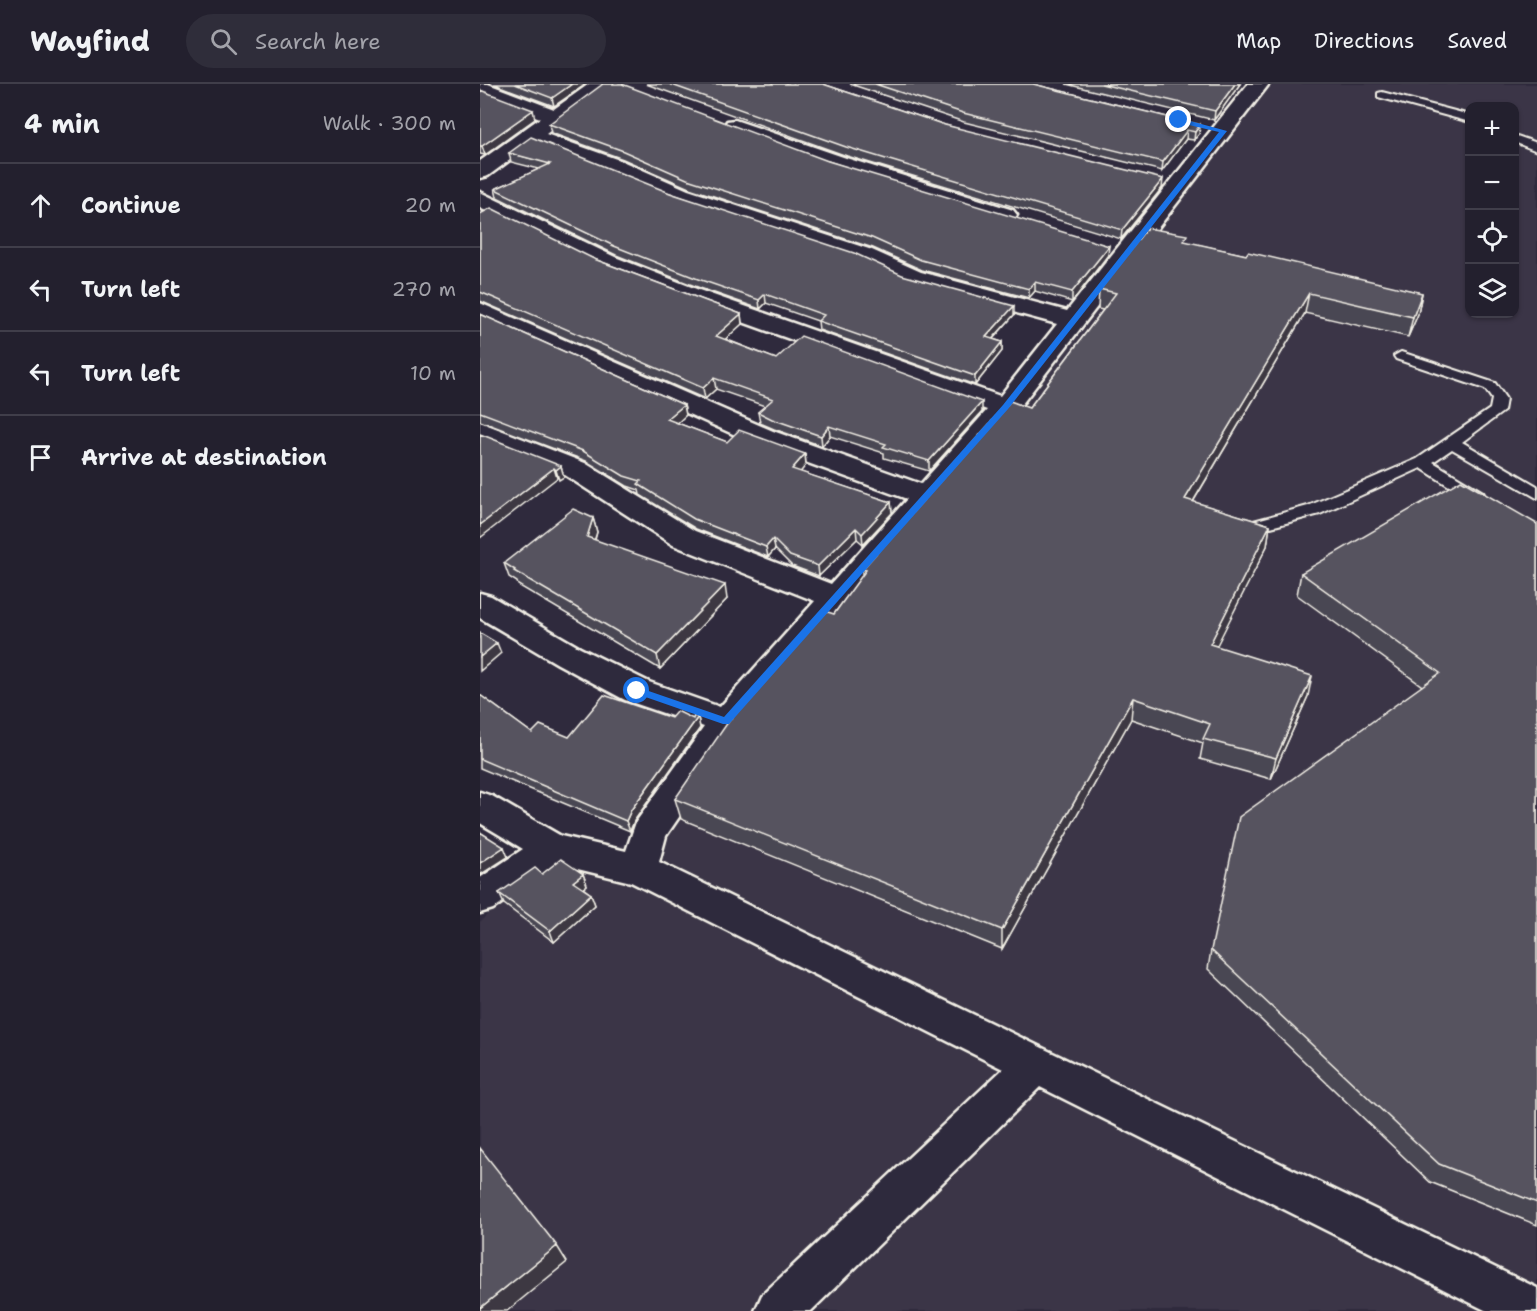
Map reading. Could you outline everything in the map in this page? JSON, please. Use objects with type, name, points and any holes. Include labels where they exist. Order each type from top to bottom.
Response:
[{"type":"street","points":[[480,171],[602,84]]},
{"type":"street","points":[[639,869],[649,832],[726,722],[1005,407],[1074,321],[1116,248],[1212,128],[1259,84]]},
{"type":"street","points":[[480,88],[556,117]]},
{"type":"street","points":[[717,120],[838,163],[927,189],[1026,222]]},
{"type":"street","points":[[530,135],[614,165],[680,195],[864,255],[912,278],[1074,321]]},
{"type":"street","points":[[480,199],[606,262],[690,295],[1005,407]]},
{"type":"street","points":[[480,311],[763,437],[926,496]]},
{"type":"street","points":[[480,431],[575,469],[684,538],[835,597]]},
{"type":"street","points":[[480,604],[569,656],[637,691],[726,722]]},
{"type":"street","points":[[480,806],[552,848],[639,869],[1535,1311]]},
{"type":"street","points":[[480,898],[552,848]]},
{"type":"street","points":[[778,1311],[1035,1065]]},
{"type":"lane","points":[[1382,95],[1465,118]]},
{"type":"lane","points":[[1519,140],[1537,147]]},
{"type":"lane","points":[[1252,527],[1314,510],[1422,462],[1497,411],[1499,399],[1490,386],[1401,356]]},
{"type":"lane","points":[[1452,442],[1537,493]]},
{"type":"lane","points":[[1422,462],[1489,503]]},
{"type":"shaded area","points":[[1257,84],[1537,84],[1537,1311],[480,1311],[480,922],[531,870],[672,831]]},
{"type":"building","points":[[515,84],[572,84],[552,98]]},
{"type":"building","points":[[603,84],[622,84],[828,161],[1109,246],[1072,292],[1035,282],[1029,289],[921,260],[872,238],[687,179],[621,150],[549,124]]},
{"type":"building","points":[[669,84],[823,84],[945,125],[1163,179],[1122,230],[846,147]]},
{"type":"building","points":[[875,84],[1033,84],[1200,125],[1195,132],[1187,130],[1163,162],[963,113]]},
{"type":"building","points":[[1101,84],[1235,84],[1215,111]]},
{"type":"building","points":[[480,90],[533,110],[480,146]]},
{"type":"building","points":[[531,137],[670,193],[854,253],[902,275],[1014,306],[986,337],[1002,342],[975,376],[818,321],[824,315],[765,294],[759,300],[614,246],[495,189],[550,164],[509,153]]},
{"type":"building","points":[[491,208],[594,259],[741,314],[716,336],[776,359],[801,336],[982,402],[929,461],[883,447],[886,444],[829,426],[821,436],[772,419],[758,412],[773,399],[714,378],[703,388],[480,292],[480,214]]},
{"type":"building","points":[[1147,228],[1187,235],[1184,241],[1246,255],[1248,252],[1422,293],[1413,317],[1309,293],[1185,499],[1270,525],[1210,644],[1312,676],[1276,758],[1203,739],[1210,724],[1133,698],[1002,930],[675,799],[735,712],[825,611],[834,614],[866,570],[862,569],[1010,401],[1029,408],[1116,293],[1099,289]]},
{"type":"building","points":[[480,314],[684,405],[667,419],[727,442],[739,430],[805,454],[792,469],[891,502],[862,534],[856,528],[818,566],[790,556],[773,539],[766,547],[694,519],[638,484],[641,481],[624,476],[583,451],[480,412]]},
{"type":"building","points":[[480,434],[561,466],[556,470],[554,468],[480,525]]},
{"type":"building","points":[[1461,480],[1537,524],[1537,1203],[1439,1164],[1211,950],[1239,817],[1440,673],[1301,573]]},
{"type":"building","points":[[573,509],[593,518],[587,537],[725,585],[657,655],[504,563]]},
{"type":"building","points":[[480,633],[497,643],[480,657]]},
{"type":"building","points":[[480,695],[532,733],[540,725],[569,737],[604,695],[671,718],[677,711],[693,719],[694,716],[698,717],[631,810],[626,821],[480,759]]},
{"type":"building","points":[[480,832],[504,847],[480,863]]},
{"type":"building","points":[[561,859],[583,874],[573,882],[591,894],[550,931],[499,893],[535,868],[542,874]]},
{"type":"building","points":[[480,1148],[557,1246],[480,1308]]},
{"type":"route","points":[[637,691],[726,722],[1005,407],[1224,131],[1179,120]]}]
